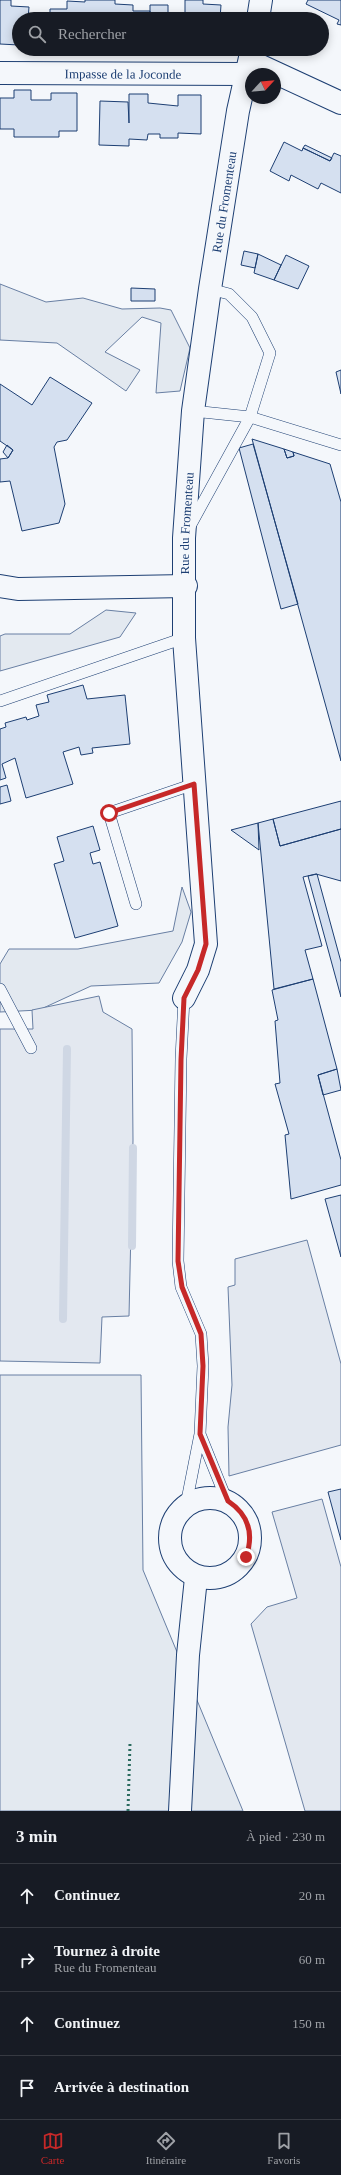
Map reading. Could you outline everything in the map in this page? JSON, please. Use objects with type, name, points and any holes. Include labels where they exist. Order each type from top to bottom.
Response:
[{"type":"street","points":[[259,12],[261,0]]},
{"type":"street","points":[[249,61],[341,103]]},
{"type":"street","name":"Impasse de la Joconde","points":[[0,73],[249,61]]},
{"type":"street","name":"Rue du Fromenteau","points":[[184,998],[198,970],[206,944],[184,638],[186,586],[184,538],[192,411],[238,112],[249,61]]},
{"type":"street","points":[[0,586],[18,589],[186,586]]},
{"type":"street","points":[[214,1497],[228,1501],[246,1518],[250,1530],[251,1544],[246,1557],[241,1565],[226,1576],[212,1579],[196,1578],[180,1566],[172,1554],[170,1529],[176,1516],[186,1505],[198,1499],[214,1497]]},
{"type":"street","points":[[180,1811],[188,1655],[196,1578]]},
{"type":"lane","points":[[184,538],[250,417],[270,353],[252,317],[229,294],[210,289]]},
{"type":"lane","points":[[192,411],[250,417],[341,445]]},
{"type":"lane","points":[[0,701],[184,638]]},
{"type":"lane","points":[[136,904],[109,813],[194,784]]},
{"type":"lane","points":[[0,988],[31,1048]]},
{"type":"lane","points":[[184,998],[181,1060],[178,1261],[182,1287],[201,1334],[203,1366],[200,1434],[186,1505]]},
{"type":"lane","points":[[200,1434],[228,1501]]},
{"type":"shaded area","points":[[0,284],[46,302],[83,298],[122,309],[160,308],[171,310],[190,348],[180,391],[156,393],[161,323],[142,317],[105,352],[140,370],[126,391],[57,343],[0,340]]},
{"type":"shaded area","points":[[106,610],[136,613],[120,637],[0,671],[0,636],[5,634],[70,634]]},
{"type":"shaded area","points":[[182,887],[191,912],[182,942],[159,983],[91,986],[39,1010],[0,1012],[0,964],[9,949],[78,949],[173,931]]},
{"type":"shaded area","points":[[99,996],[103,1012],[132,1029],[133,1140],[129,1316],[102,1317],[100,1363],[0,1361],[0,1029],[33,1029],[32,1010]]},
{"type":"shaded area","points":[[307,1240],[341,1364],[341,1445],[229,1476],[228,1427],[232,1385],[228,1287],[235,1285],[235,1259]]},
{"type":"shaded area","points":[[0,1375],[141,1375],[143,1570],[243,1811],[0,1811]]},
{"type":"shaded area","points":[[322,1499],[341,1567],[341,1811],[305,1811],[251,1624],[267,1607],[297,1598],[272,1512]]},
{"type":"building","points":[[0,0],[11,0],[11,6],[29,7],[29,12],[12,12],[12,45],[0,44]]},
{"type":"building","points":[[85,0],[115,0],[115,4],[133,5],[133,11],[150,12],[50,12],[50,9],[67,9],[67,1],[85,2]]},
{"type":"building","points":[[185,0],[203,0],[203,4],[221,5],[220,12],[185,12]]},
{"type":"building","points":[[308,0],[341,0],[341,25],[337,24],[339,20],[329,15],[329,12],[322,12],[306,4]]},
{"type":"building","points":[[150,5],[168,5],[168,12],[150,12]]},
{"type":"building","points":[[14,90],[31,90],[31,100],[51,100],[51,93],[77,93],[77,131],[59,131],[59,137],[14,137],[14,129],[0,129],[0,98],[14,98]]},
{"type":"building","points":[[129,94],[148,94],[148,103],[178,106],[178,95],[201,95],[201,134],[178,133],[178,138],[160,138],[160,134],[148,134],[147,140],[129,139],[129,146],[99,145],[100,101],[128,102],[129,123]]},
{"type":"building","points":[[284,142],[302,151],[303,148],[330,161],[334,153],[341,156],[341,193],[321,183],[318,189],[291,175],[289,181],[270,171]]},
{"type":"building","points":[[305,145],[332,158],[330,161],[303,148]]},
{"type":"building","points":[[244,251],[258,254],[255,268],[241,265]]},
{"type":"building","points":[[258,254],[281,265],[274,280],[254,273]]},
{"type":"building","points":[[286,255],[309,266],[298,289],[274,280]]},
{"type":"building","points":[[131,288],[155,289],[155,301],[131,301]]},
{"type":"building","points":[[341,370],[341,394],[336,372]]},
{"type":"building","points":[[50,377],[92,403],[67,440],[57,442],[54,447],[65,504],[59,523],[22,531],[10,481],[0,482],[0,459],[8,458],[13,450],[0,441],[0,384],[32,405]]},
{"type":"building","points":[[252,439],[284,449],[287,458],[294,456],[293,452],[330,464],[341,502],[341,761]]},
{"type":"building","points":[[253,444],[298,604],[281,609],[239,448]]},
{"type":"building","points":[[7,445],[13,450],[8,458],[3,452]]},
{"type":"building","points":[[284,449],[293,452],[294,456],[287,458]]},
{"type":"building","points":[[83,685],[87,699],[125,695],[130,744],[92,748],[93,753],[81,755],[79,747],[63,752],[73,784],[26,798],[15,758],[2,764],[6,778],[0,780],[0,729],[6,727],[5,723],[26,717],[27,720],[39,716],[36,705],[49,702],[47,695]]},
{"type":"building","points":[[7,785],[11,801],[0,804],[0,787]]},
{"type":"building","points":[[341,801],[341,829],[280,846],[273,819]]},
{"type":"building","points":[[273,819],[280,846],[341,829],[341,881],[316,874],[303,877],[322,946],[305,950],[313,979],[274,989],[258,823]]},
{"type":"building","points":[[258,823],[259,850],[231,830]]},
{"type":"building","points":[[93,826],[100,850],[90,853],[93,864],[100,862],[118,926],[75,938],[54,864],[64,861],[57,837]]},
{"type":"building","points":[[317,874],[341,962],[341,997],[308,876]]},
{"type":"building","points":[[313,979],[337,1069],[318,1075],[341,1160],[341,1185],[291,1199],[285,1135],[289,1134],[275,1084],[280,1083],[275,1021],[278,1020],[272,990]]},
{"type":"building","points":[[337,1069],[341,1090],[323,1095],[318,1075]]},
{"type":"building","points":[[341,1195],[341,1257],[325,1199]]},
{"type":"building","points":[[341,1489],[341,1540],[328,1492]]},
{"type":"waterway","points":[[63,1319],[67,1049]]},
{"type":"waterway","points":[[132,1246],[133,1148]]},
{"type":"hedge","points":[[128,1811],[130,1743]]},
{"type":"route","points":[[109,813],[194,784],[206,944],[198,970],[184,998],[179,1138],[178,1261],[182,1287],[191,1306],[201,1334],[203,1366],[200,1434],[228,1501],[246,1518],[250,1530],[251,1544],[246,1557]]}]
